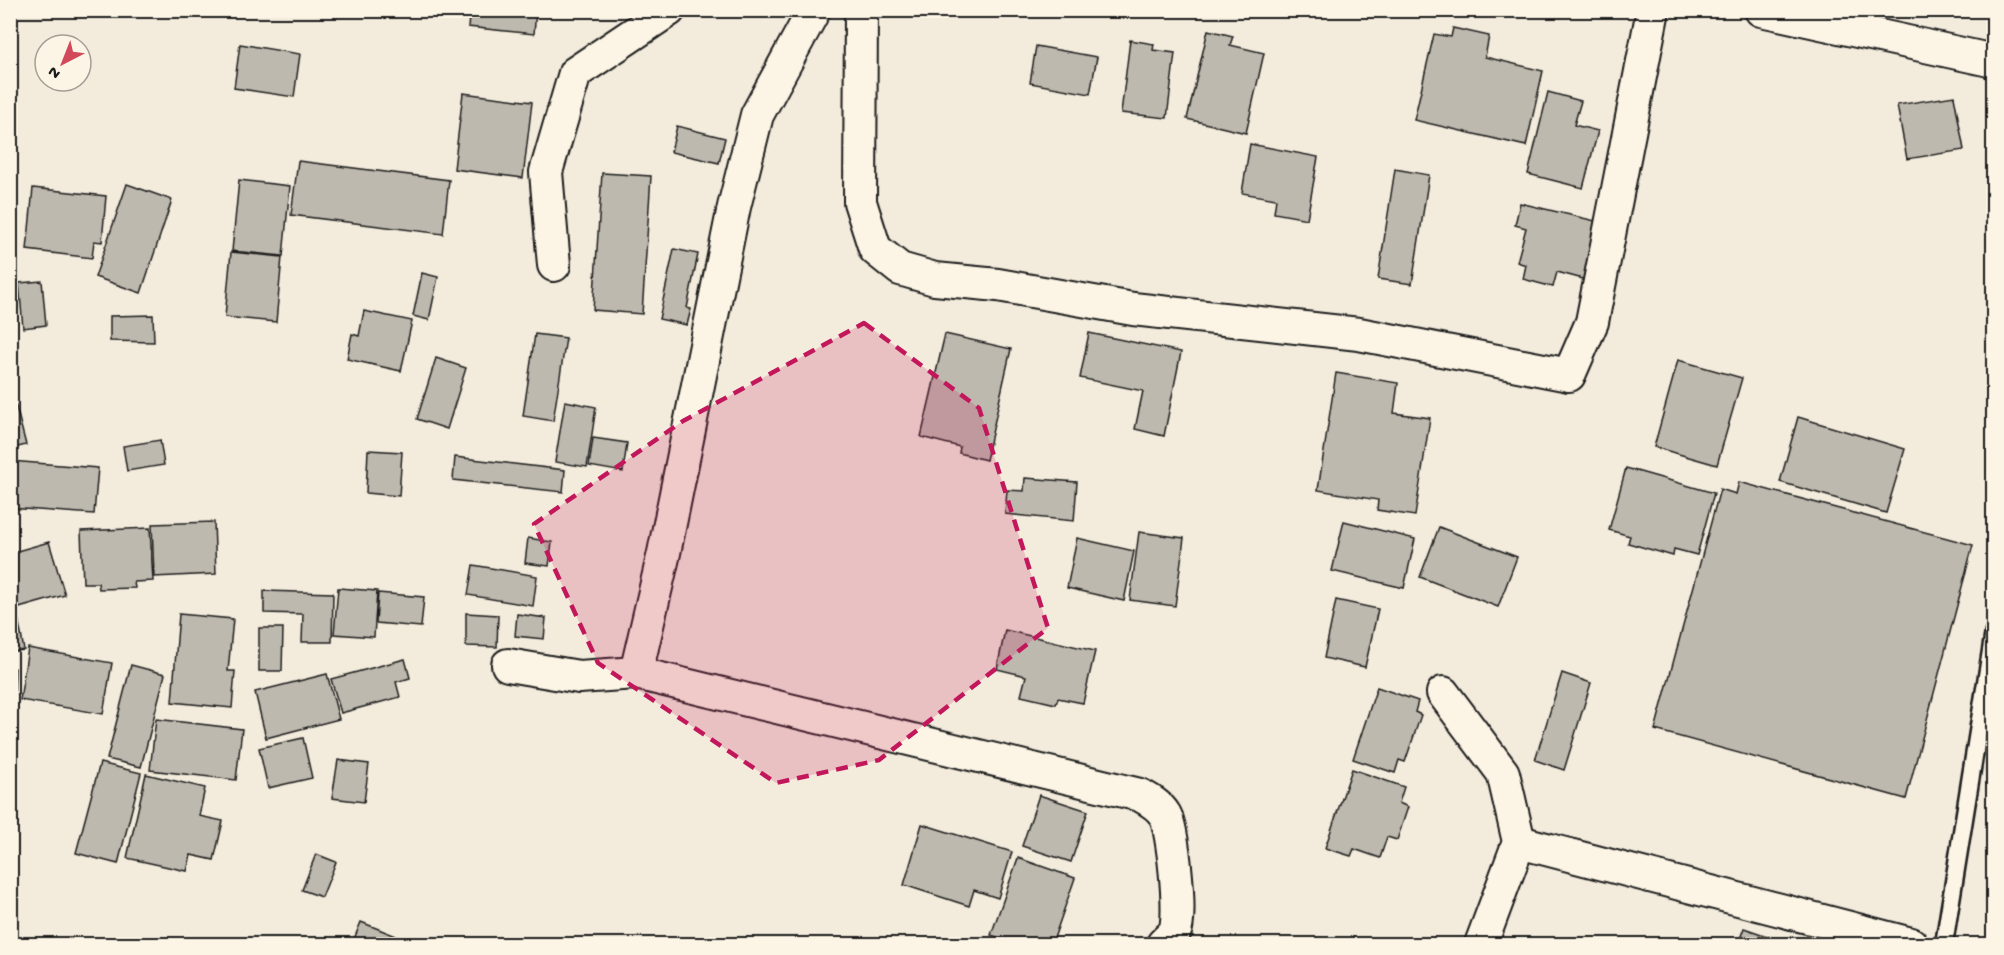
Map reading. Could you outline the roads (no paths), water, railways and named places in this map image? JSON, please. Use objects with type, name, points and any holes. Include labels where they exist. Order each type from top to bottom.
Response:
[{"type":"street","points":[[554,265],[546,172],[575,73],[669,10]]},
{"type":"street","points":[[636,673],[664,553],[734,207],[758,115],[814,10]]},
{"type":"street","points":[[861,10],[860,202],[875,249],[900,269],[935,279],[998,285],[1133,309],[1359,334],[1569,375],[1592,322],[1653,10]]},
{"type":"street","points":[[1761,10],[1994,61]]},
{"type":"street","points":[[508,664],[579,677],[636,673],[1140,795],[1154,802],[1165,815],[1171,838],[1178,904],[1176,930],[1163,945]]},
{"type":"street","points":[[1443,693],[1503,773],[1519,842],[1481,945]]},
{"type":"street","points":[[1519,842],[1911,945]]},
{"type":"lane","points":[[1944,945],[1994,632]]}]
